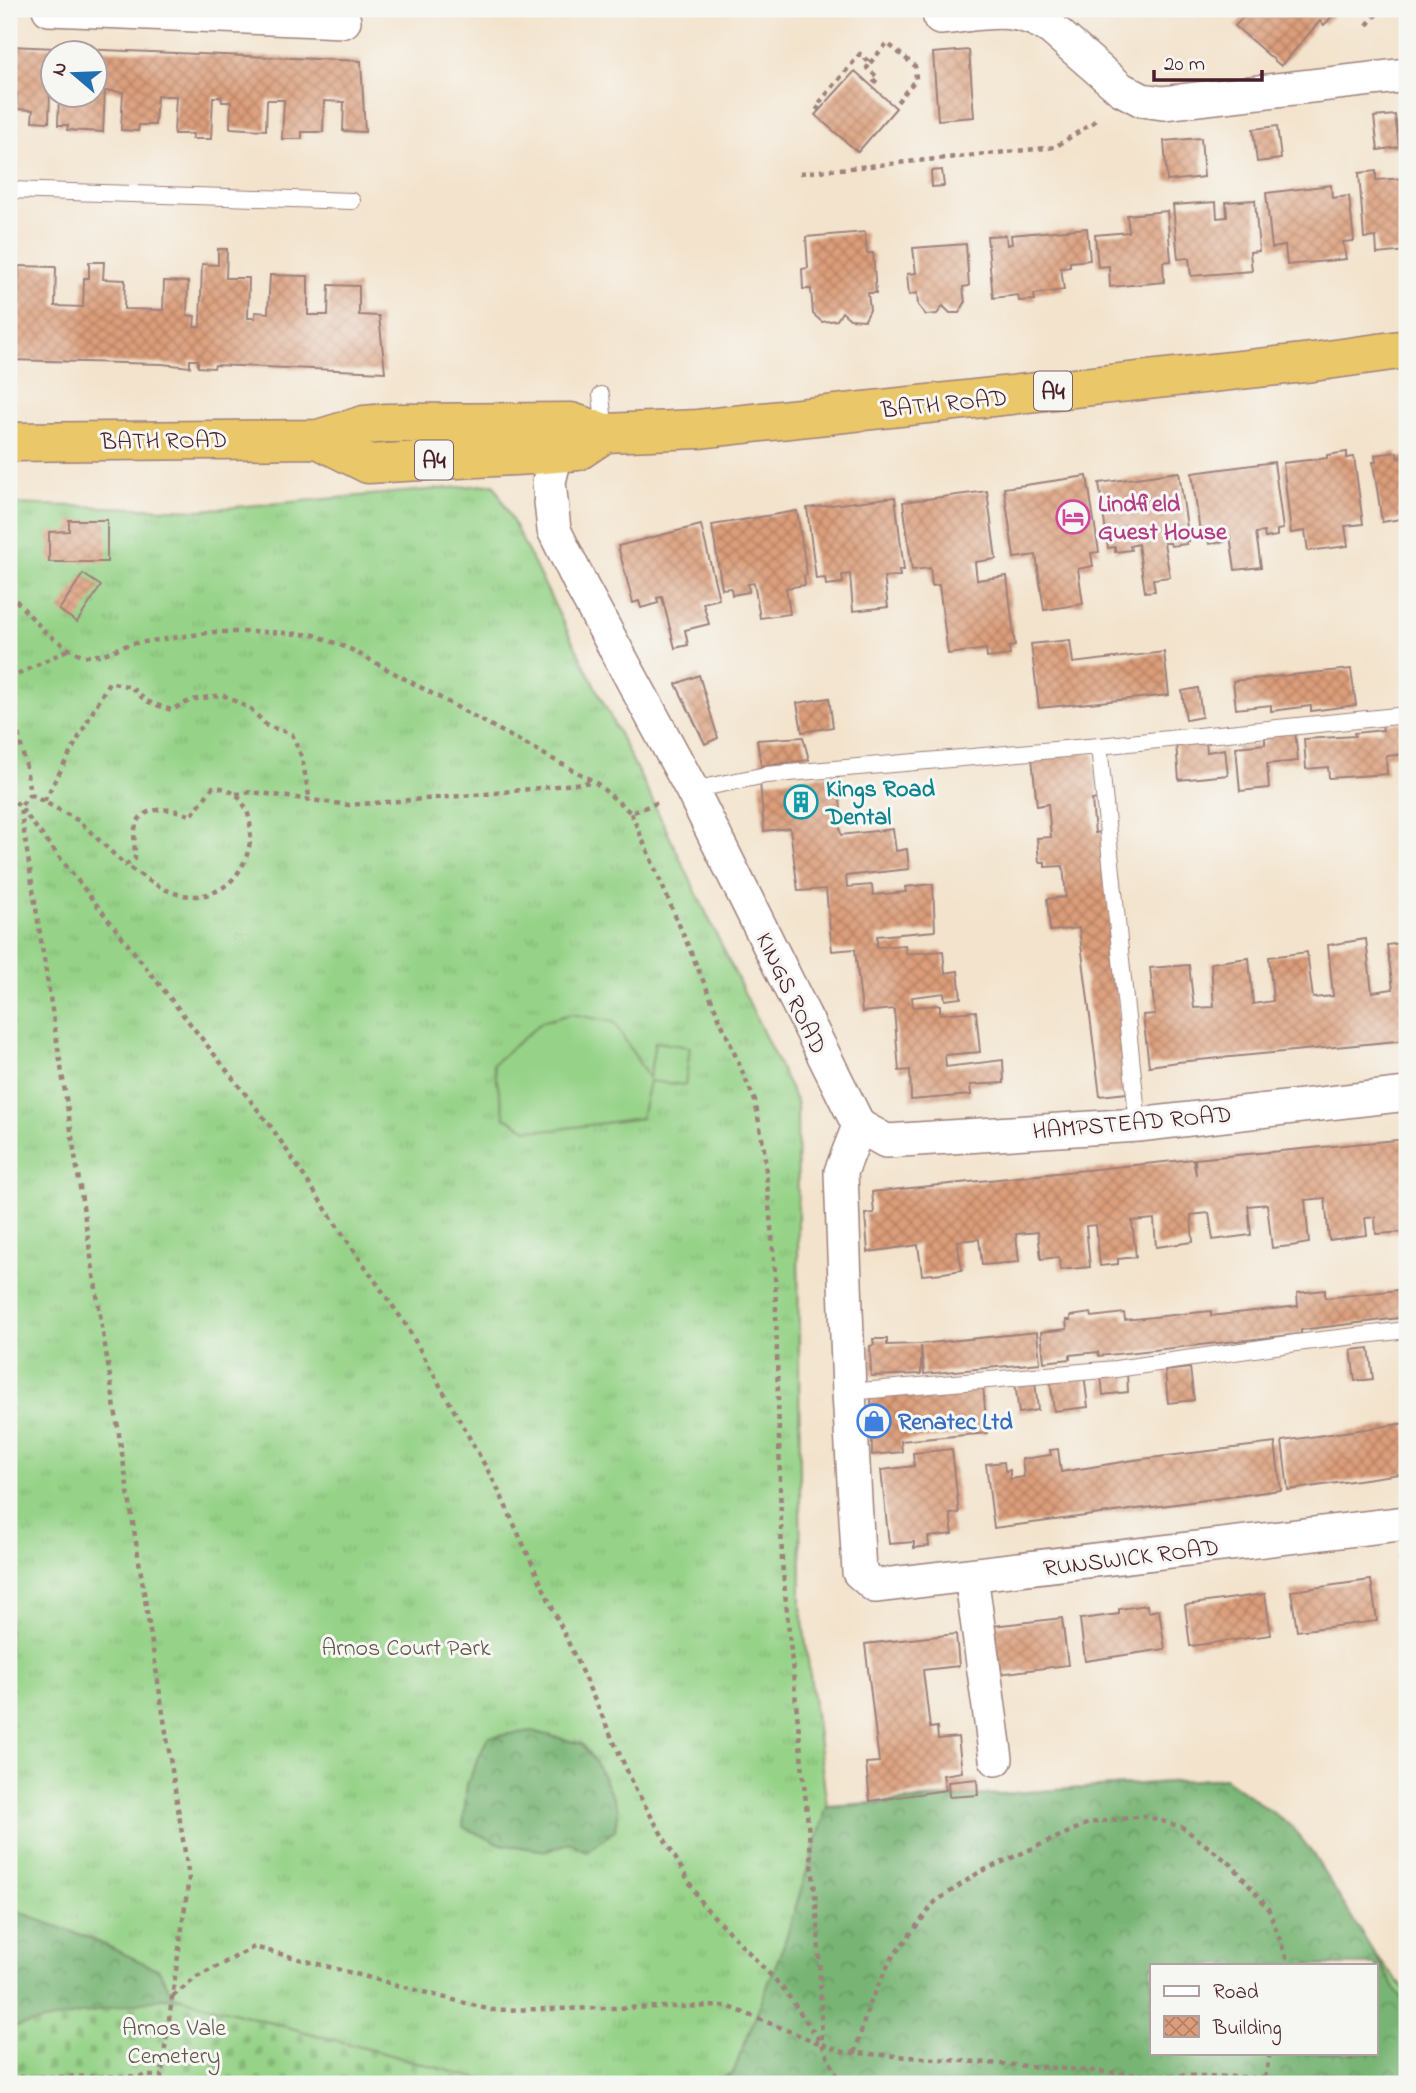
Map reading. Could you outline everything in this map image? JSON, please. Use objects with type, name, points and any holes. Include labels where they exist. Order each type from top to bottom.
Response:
[{"type":"highway","name":"BATH ROAD","points":[[9,442],[318,439],[364,425],[501,413],[571,422],[606,433],[744,425],[1313,362],[1407,349]]},
{"type":"highway","name":"BATH ROAD","points":[[318,439],[368,464],[578,451],[606,433]]},
{"type":"street","points":[[49,9],[344,21]]},
{"type":"street","points":[[940,18],[1011,10],[1028,15],[1046,24],[1121,89],[1142,100],[1163,103],[1407,75]]},
{"type":"street","name":"KINGS ROAD","points":[[556,453],[549,482],[554,530],[686,779],[859,1126]]},
{"type":"street","name":"HAMPSTEAD ROAD","points":[[859,1126],[886,1141],[1138,1125],[1407,1094]]},
{"type":"street","points":[[849,1392],[841,1172],[859,1126]]},
{"type":"street","name":"RUNSWICK ROAD","points":[[849,1392],[859,1572],[874,1586],[1402,1524]]},
{"type":"street","points":[[971,1575],[996,1759]]},
{"type":"lane","points":[[9,190],[352,201]]},
{"type":"lane","points":[[601,395],[606,433]]},
{"type":"lane","points":[[686,779],[766,775],[1099,746],[1407,715]]},
{"type":"lane","points":[[1099,746],[1138,1125]]},
{"type":"lane","points":[[849,1392],[1116,1369],[1407,1330]]},
{"type":"path","points":[[1367,25],[1381,9]]},
{"type":"path","points":[[872,86],[878,78],[867,68],[887,43],[915,66],[916,79],[894,106]]},
{"type":"path","points":[[820,110],[816,107],[860,54],[870,62]]},
{"type":"path","points":[[800,173],[1055,147],[1094,122],[1121,89]]},
{"type":"path","points":[[9,593],[46,633],[84,656],[101,655],[130,644],[214,632],[315,635],[350,649],[595,782],[631,813],[755,1101],[764,1149],[775,1272],[782,1562],[818,1924],[821,2044]]},
{"type":"path","points":[[9,680],[69,649]]},
{"type":"path","points":[[44,801],[109,682],[131,687],[146,701],[171,710],[191,700],[223,695],[251,709],[267,726],[292,734],[302,758],[310,801]]},
{"type":"path","points":[[9,695],[26,767],[30,794],[20,807],[189,1878],[161,2076],[163,2084]]},
{"type":"path","points":[[631,813],[686,779]]},
{"type":"path","points":[[235,794],[252,792],[349,805],[595,782]]},
{"type":"path","points":[[30,794],[79,821],[125,865],[160,887],[182,895],[203,895],[218,891],[228,885],[249,855],[252,834],[244,805],[235,794],[221,787],[213,787],[191,816],[183,811],[169,809],[153,811],[140,817],[135,826],[135,859],[125,865]]},
{"type":"path","points":[[9,794],[272,1128],[406,1325],[496,1485],[643,1802],[702,1904],[783,1988],[821,2044],[840,2084]]},
{"type":"path","points":[[1402,1524],[1407,1616]]},
{"type":"path","points":[[855,2053],[869,2004],[891,1959],[935,1902],[978,1873],[1089,1823],[1145,1816],[1182,1827],[1231,1865],[1269,1908],[1286,1957],[1285,1964]]},
{"type":"path","points":[[173,1996],[197,1977],[254,1947],[491,2010],[727,2006],[845,2052],[1133,2074],[1407,2082]]},
{"type":"path","points":[[1265,2078],[1270,2054]]},
{"type":"path","points":[[1133,2074],[1153,2084]]},
{"type":"path","points":[[9,2077],[161,2076]]},
{"type":"green space","name":"Arnos Court Park","points":[[494,484],[654,804],[797,1103],[801,1606],[827,1806],[1225,1778],[1407,1992],[1407,2084],[497,2084],[173,1996],[9,2028],[9,504],[201,510]]},
{"type":"green space","points":[[571,1014],[614,1022],[649,1079],[655,1042],[690,1047],[685,1085],[649,1081],[641,1118],[552,1130],[527,1129],[505,1117],[493,1064],[542,1022]]},
{"type":"green space","points":[[532,1731],[582,1744],[596,1763],[618,1808],[615,1830],[587,1852],[570,1842],[547,1851],[500,1844],[463,1827],[467,1784],[488,1737]]},
{"type":"green space","points":[[1225,1778],[1291,1826],[1311,1851],[1407,2007],[1407,2084],[712,2084],[733,2073],[784,1944],[827,1807]]},
{"type":"green space","points":[[9,1907],[90,1938],[159,1970],[173,1996],[9,2029]]},
{"type":"green space","name":"Arnos Vale Cemetery","points":[[173,1996],[497,2084],[9,2084],[9,2028]]},
{"type":"building","points":[[1250,9],[1339,9],[1324,25],[1320,21],[1281,66],[1235,26]]},
{"type":"building","points":[[9,46],[38,47],[38,108],[49,108],[49,122],[32,121],[33,110],[16,109],[17,93],[9,92]]},
{"type":"building","points":[[108,50],[361,61],[365,132],[343,131],[344,102],[324,101],[323,132],[302,132],[302,139],[282,139],[284,100],[267,100],[266,130],[230,128],[231,102],[222,102],[221,97],[213,97],[211,139],[192,139],[193,134],[174,134],[176,96],[157,96],[155,125],[139,125],[138,131],[121,130],[123,92],[108,91]]},
{"type":"building","points":[[969,50],[974,117],[938,120],[933,53]]},
{"type":"building","points":[[855,71],[896,108],[858,152],[815,115]]},
{"type":"building","points":[[59,108],[104,108],[103,132],[67,130],[68,125],[58,125]]},
{"type":"building","points":[[1395,115],[1399,147],[1378,150],[1374,117]]},
{"type":"building","points":[[1277,126],[1281,159],[1257,162],[1253,129]]},
{"type":"building","points":[[1201,138],[1204,177],[1167,181],[1164,141]]},
{"type":"building","points":[[942,170],[944,186],[932,187],[931,171]]},
{"type":"building","points":[[1376,171],[1376,180],[1407,178],[1407,251],[1377,254],[1376,237],[1364,238],[1359,173]]},
{"type":"building","points":[[1331,185],[1332,198],[1349,196],[1354,241],[1343,242],[1346,259],[1287,265],[1285,246],[1272,248],[1266,193]]},
{"type":"building","points":[[1255,200],[1259,251],[1250,252],[1252,271],[1191,276],[1189,258],[1178,259],[1173,205],[1216,202],[1217,218],[1227,217],[1226,202]]},
{"type":"building","points":[[1167,211],[1171,261],[1163,262],[1164,282],[1110,287],[1109,266],[1098,267],[1095,235],[1129,232],[1127,215]]},
{"type":"building","points":[[1087,228],[1090,260],[1070,262],[1070,267],[1061,268],[1064,290],[1034,294],[1035,300],[1019,301],[1018,295],[993,298],[987,236],[1006,235],[1007,245],[1012,244],[1011,235]]},
{"type":"building","points":[[865,232],[867,253],[873,253],[876,293],[868,293],[870,310],[865,320],[850,319],[842,312],[837,320],[822,322],[813,314],[811,289],[803,289],[802,269],[808,268],[806,237]]},
{"type":"building","points":[[966,244],[969,286],[963,287],[965,303],[959,313],[950,313],[943,306],[937,314],[926,315],[918,305],[917,293],[909,295],[907,274],[916,273],[913,248]]},
{"type":"building","points":[[218,249],[227,249],[226,278],[249,278],[248,318],[255,318],[255,312],[268,313],[270,275],[308,276],[308,315],[328,315],[329,285],[359,286],[359,315],[379,316],[385,372],[215,365],[214,368],[198,367],[198,360],[190,360],[190,367],[9,360],[9,306],[18,307],[19,266],[56,267],[55,306],[83,307],[84,278],[89,278],[89,262],[104,262],[103,279],[125,280],[124,309],[163,310],[164,281],[188,282],[187,315],[195,316],[194,327],[200,327],[202,264],[218,265]]},
{"type":"building","points":[[1347,452],[1347,458],[1354,457],[1363,524],[1345,526],[1348,546],[1308,551],[1305,531],[1291,533],[1283,463],[1327,458],[1327,455]]},
{"type":"building","points":[[1397,452],[1398,458],[1407,456],[1407,518],[1382,522],[1373,462],[1376,462],[1375,455]]},
{"type":"building","points":[[1274,462],[1283,529],[1277,530],[1277,536],[1265,538],[1264,532],[1256,533],[1261,567],[1235,570],[1230,536],[1223,537],[1224,542],[1209,544],[1208,539],[1201,540],[1192,473]]},
{"type":"building","points":[[1179,472],[1189,541],[1186,541],[1187,544],[1171,546],[1170,543],[1164,543],[1170,577],[1153,579],[1155,591],[1145,592],[1138,544],[1130,546],[1131,550],[1115,552],[1115,547],[1108,548],[1099,483]]},
{"type":"building","points":[[1087,476],[1099,552],[1091,553],[1093,566],[1078,569],[1083,604],[1044,610],[1036,555],[1014,558],[1004,488]]},
{"type":"building","points":[[987,491],[996,559],[975,562],[977,580],[1007,576],[1015,646],[1009,647],[1010,655],[987,658],[986,649],[948,654],[939,585],[932,586],[930,568],[912,570],[903,502]]},
{"type":"building","points":[[895,497],[904,570],[899,570],[900,576],[884,577],[888,607],[853,611],[850,574],[842,575],[843,583],[826,585],[825,578],[816,579],[807,508]]},
{"type":"building","points":[[797,511],[807,575],[804,576],[805,585],[786,588],[790,614],[760,618],[754,583],[748,584],[749,592],[732,595],[731,588],[722,589],[712,525]]},
{"type":"building","points":[[69,520],[107,520],[107,562],[49,562],[49,532],[69,531]]},
{"type":"building","points":[[701,525],[719,599],[703,603],[709,624],[685,630],[688,645],[675,648],[662,597],[657,598],[658,603],[641,608],[639,601],[633,603],[618,546]]},
{"type":"building","points":[[83,574],[101,586],[77,622],[59,610]]},
{"type":"building","points":[[1070,640],[1073,663],[1164,652],[1169,695],[1039,708],[1031,644]]},
{"type":"building","points":[[1351,669],[1356,705],[1311,711],[1311,706],[1271,711],[1271,705],[1236,709],[1233,681]]},
{"type":"building","points":[[699,675],[718,738],[705,744],[676,684]]},
{"type":"building","points":[[1198,688],[1202,717],[1186,720],[1182,691]]},
{"type":"building","points":[[829,698],[833,727],[802,732],[797,703]]},
{"type":"building","points":[[1407,722],[1407,754],[1386,756],[1387,774],[1329,778],[1328,767],[1306,769],[1304,739],[1355,736],[1354,733],[1383,730],[1382,724]]},
{"type":"building","points":[[1295,731],[1298,761],[1267,764],[1269,788],[1240,791],[1236,747],[1265,744],[1265,735]]},
{"type":"building","points":[[803,737],[809,760],[761,766],[757,740]]},
{"type":"building","points":[[1206,741],[1207,752],[1225,749],[1228,775],[1179,780],[1176,743]]},
{"type":"building","points":[[1078,752],[1094,755],[1098,799],[1092,800],[1095,833],[1102,832],[1127,1093],[1100,1096],[1079,928],[1050,931],[1047,899],[1066,897],[1063,866],[1045,867],[1045,862],[1039,862],[1037,838],[1051,837],[1048,804],[1037,806],[1032,758]]},
{"type":"building","points":[[838,774],[841,835],[893,829],[896,851],[907,849],[909,869],[846,876],[847,887],[872,885],[873,895],[906,892],[905,887],[933,884],[935,931],[877,936],[877,947],[905,945],[906,954],[943,951],[945,973],[958,971],[961,998],[945,1000],[944,993],[912,997],[913,1007],[940,1005],[940,1014],[976,1011],[980,1052],[945,1055],[946,1067],[1003,1060],[1004,1083],[970,1085],[971,1095],[911,1100],[910,1070],[899,1071],[894,1009],[862,1012],[855,949],[832,951],[826,889],[798,891],[790,828],[764,831],[760,782]]},
{"type":"building","points":[[1366,939],[1372,992],[1393,989],[1387,945],[1407,942],[1407,1040],[1149,1066],[1143,1015],[1155,1014],[1150,968],[1189,965],[1194,1008],[1214,1007],[1211,963],[1249,958],[1253,1004],[1273,1001],[1269,957],[1307,952],[1313,998],[1333,996],[1328,945]]},
{"type":"building","points":[[1407,1139],[1407,1232],[1376,1234],[1375,1217],[1365,1218],[1367,1235],[1329,1240],[1325,1198],[1305,1200],[1309,1243],[1291,1246],[1272,1248],[1267,1204],[1248,1206],[1251,1235],[1213,1240],[1209,1213],[1191,1215],[1193,1242],[1156,1247],[1154,1219],[1132,1221],[1136,1257],[1118,1259],[1118,1264],[1100,1266],[1096,1225],[1086,1226],[1090,1267],[1060,1270],[1059,1257],[1041,1259],[1038,1232],[1016,1234],[1019,1262],[982,1265],[979,1239],[957,1241],[962,1270],[943,1273],[922,1275],[918,1245],[868,1252],[865,1214],[874,1213],[872,1192],[1193,1159],[1196,1175],[1195,1159]]},
{"type":"building","points":[[1407,1289],[1407,1317],[1301,1330],[1301,1334],[1099,1356],[1098,1352],[1070,1355],[1070,1359],[1044,1362],[1041,1332],[1067,1329],[1066,1320],[1070,1320],[1070,1316],[1091,1313],[1092,1317],[1124,1313],[1125,1320],[1211,1311],[1211,1316],[1298,1306],[1297,1293],[1325,1290],[1325,1298]]},
{"type":"building","points":[[1037,1332],[1040,1363],[924,1374],[921,1346],[921,1374],[871,1376],[870,1346],[874,1345],[873,1339],[887,1339],[887,1345],[920,1344]]},
{"type":"building","points":[[1369,1348],[1373,1379],[1355,1381],[1351,1350]]},
{"type":"building","points":[[1190,1368],[1194,1400],[1168,1403],[1165,1371]]},
{"type":"building","points":[[1127,1373],[1128,1392],[1103,1395],[1101,1375]]},
{"type":"building","points":[[1084,1374],[1088,1407],[1054,1411],[1050,1378]]},
{"type":"building","points":[[1035,1380],[1038,1410],[1019,1413],[1015,1383]]},
{"type":"building","points":[[983,1385],[987,1433],[901,1441],[902,1452],[872,1455],[871,1395]]},
{"type":"building","points":[[1407,1423],[1407,1473],[1288,1490],[1282,1441]]},
{"type":"building","points":[[1275,1443],[1281,1490],[994,1528],[986,1464],[1004,1462],[1005,1471],[1010,1470],[1010,1479],[1024,1477],[1022,1459],[1051,1455],[1050,1450],[1058,1449],[1061,1472]]},
{"type":"building","points":[[952,1449],[959,1513],[950,1514],[953,1534],[928,1537],[929,1546],[914,1548],[914,1542],[889,1544],[881,1470],[914,1466],[913,1453]]},
{"type":"building","points":[[1371,1580],[1377,1621],[1297,1631],[1291,1591]]},
{"type":"building","points":[[1265,1594],[1271,1635],[1190,1646],[1185,1605]]},
{"type":"building","points":[[1147,1605],[1148,1612],[1159,1610],[1165,1649],[1085,1661],[1080,1619],[1119,1614],[1119,1609]]},
{"type":"building","points":[[1062,1618],[1068,1665],[999,1674],[993,1626]]},
{"type":"building","points":[[956,1634],[959,1666],[923,1670],[930,1728],[937,1727],[938,1739],[958,1737],[962,1772],[943,1775],[946,1790],[870,1801],[866,1763],[879,1762],[865,1644]]},
{"type":"building","points":[[977,1779],[978,1795],[949,1797],[948,1782]]},
{"type":"place","name":"Lindfield Guest House","points":[[1073,517]]},
{"type":"place","name":"Kings Road Dental","points":[[801,802]]},
{"type":"place","name":"Renatec Ltd","points":[[874,1421]]}]
